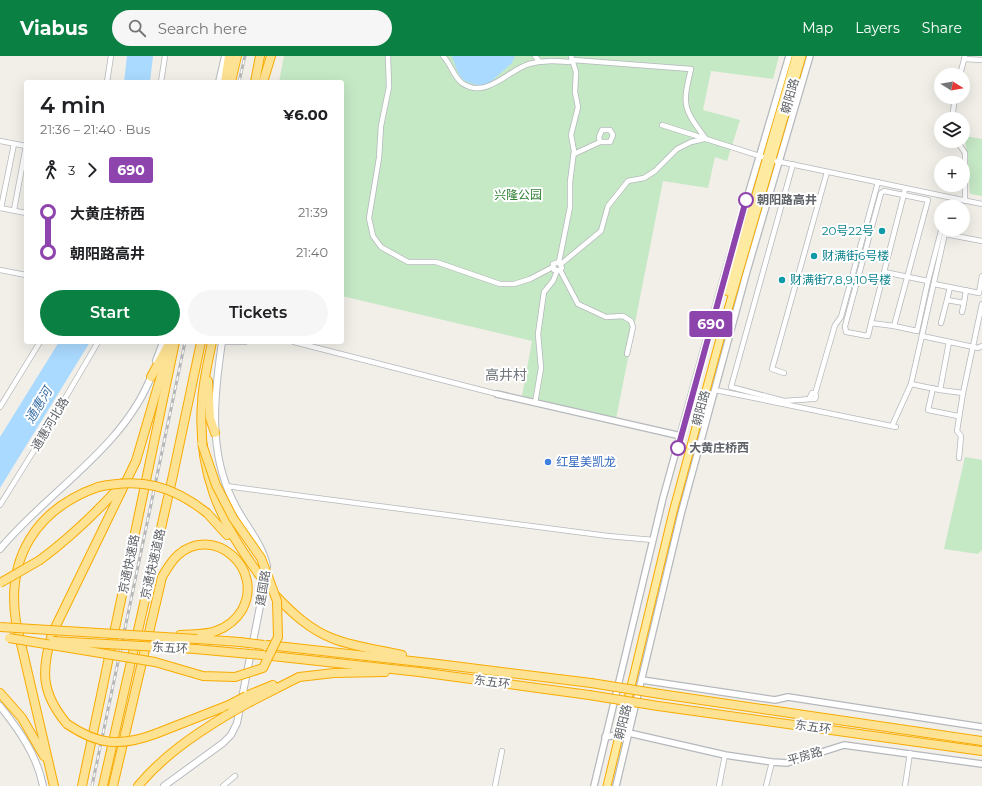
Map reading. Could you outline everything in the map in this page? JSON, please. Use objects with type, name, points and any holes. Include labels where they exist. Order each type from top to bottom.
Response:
[{"type":"highway","points":[[225,80],[229,56]]},
{"type":"highway","points":[[231,80],[237,56]]},
{"type":"highway","points":[[255,80],[260,56]]},
{"type":"highway","points":[[264,80],[272,56]]},
{"type":"highway","name":"朝阳路","points":[[769,158],[796,56]]},
{"type":"highway","name":"朝阳路","points":[[607,786],[617,736],[669,511],[738,257],[802,56]]},
{"type":"highway","points":[[151,377],[169,344]]},
{"type":"highway","points":[[169,344],[141,446],[130,475],[52,634],[47,650],[45,667],[49,698],[67,724],[91,738],[104,742],[129,742],[155,734],[248,699],[299,677],[334,673],[419,672]]},
{"type":"highway","name":"京通快速路","points":[[82,786],[176,344]]},
{"type":"highway","name":"京通快速道路","points":[[103,786],[173,475],[201,344]]},
{"type":"highway","points":[[212,344],[202,401],[202,444],[204,460],[213,496],[227,527],[258,574],[293,615],[318,631],[334,639],[438,664]]},
{"type":"highway","points":[[208,358],[210,418],[215,433]]},
{"type":"highway","points":[[9,638],[155,662],[203,676],[235,677],[263,668],[278,637],[277,601],[260,558],[233,518],[216,485],[202,444]]},
{"type":"highway","points":[[0,583],[40,560],[64,542],[87,522],[130,475]]},
{"type":"highway","points":[[54,786],[16,622],[13,595],[14,581],[22,554],[41,522],[59,506],[72,498],[98,487],[129,482],[161,487],[187,498],[206,513],[244,554]]},
{"type":"highway","points":[[113,786],[162,577],[169,564],[178,554],[188,548],[209,546],[227,551],[241,564],[247,578],[248,593],[245,604],[234,620],[217,631],[198,636]]},
{"type":"highway","name":"东五环","points":[[0,627],[159,636],[198,636],[591,683],[982,741]]},
{"type":"highway","name":"东五环","points":[[0,638],[239,652],[419,672],[982,751]]},
{"type":"highway","points":[[0,693],[22,718],[39,745],[52,777]]},
{"type":"highway","points":[[138,786],[175,750],[248,699]]},
{"type":"highway","name":"朝阳路","points":[[602,786],[617,736]]},
{"type":"main road","points":[[219,80],[225,56]]},
{"type":"main road","points":[[267,80],[272,56]]},
{"type":"main road","points":[[0,549],[14,532],[101,450],[122,425],[151,377],[162,344]]},
{"type":"main road","name":"建国路","points":[[164,786],[224,743],[231,735],[237,723],[267,566],[262,549],[239,514],[226,486],[219,459],[215,433],[216,390],[223,344]]},
{"type":"main road","points":[[0,706],[17,728],[31,751],[43,786]]},
{"type":"street","points":[[107,80],[111,56]]},
{"type":"street","points":[[161,80],[165,56]]},
{"type":"street","points":[[388,56],[389,87],[381,126],[379,158],[369,218],[373,236],[381,247],[408,262],[436,262],[500,284],[514,284],[530,279],[552,268],[553,264],[560,263],[601,231],[608,206],[628,181],[644,178],[655,171],[677,149],[691,142],[706,139]]},
{"type":"street","points":[[443,56],[455,76],[463,84],[477,88],[491,86],[512,71],[539,61],[569,62],[572,58],[691,68],[684,100],[693,121],[706,139]]},
{"type":"street","points":[[535,56],[539,61]]},
{"type":"street","name":"朝阳路","points":[[616,786],[681,514],[715,390],[769,158],[789,56]]},
{"type":"street","name":"朝阳路","points":[[594,786],[653,540],[681,436],[769,158],[810,56]]},
{"type":"street","points":[[535,404],[541,368],[538,334],[544,292],[553,281],[558,271],[570,207],[570,182],[574,154],[571,135],[578,107],[575,92],[576,72],[572,58]]},
{"type":"street","points":[[962,68],[964,58],[982,60]]},
{"type":"street","points":[[662,125],[769,158],[878,182],[928,200],[894,326]]},
{"type":"street","points":[[0,142],[24,146]]},
{"type":"street","points":[[574,154],[600,142]]},
{"type":"street","points":[[14,144],[0,208],[24,212]]},
{"type":"street","points":[[961,148],[965,154],[965,200]]},
{"type":"street","points":[[14,210],[24,157]]},
{"type":"street","points":[[793,164],[731,388],[784,401],[815,399],[815,394],[835,325],[841,316],[878,182]]},
{"type":"street","points":[[784,373],[772,369],[828,172]]},
{"type":"street","points":[[904,191],[868,336],[846,332],[845,326],[884,190],[904,191],[961,200]]},
{"type":"street","points":[[970,202],[982,204]]},
{"type":"street","points":[[871,323],[917,331],[928,281],[942,236]]},
{"type":"street","points":[[715,390],[894,427],[912,384],[943,236]]},
{"type":"street","points":[[963,236],[982,241]]},
{"type":"street","points":[[552,268],[558,271],[578,304],[606,317],[623,316],[631,321],[633,327],[627,354]]},
{"type":"street","points":[[0,270],[24,275]]},
{"type":"street","points":[[884,272],[928,281]]},
{"type":"street","points":[[934,284],[980,293],[982,276]]},
{"type":"street","points":[[941,323],[950,287]]},
{"type":"street","points":[[962,312],[966,290]]},
{"type":"street","points":[[947,300],[964,303]]},
{"type":"street","points":[[959,458],[961,436],[956,431],[958,416],[982,304]]},
{"type":"street","points":[[922,336],[978,348],[982,346]]},
{"type":"street","points":[[940,390],[949,342]]},
{"type":"street","points":[[0,407],[39,344]]},
{"type":"street","name":"通惠河北路","points":[[0,505],[43,436],[97,344]]},
{"type":"street","points":[[302,344],[535,404],[681,436]]},
{"type":"street","points":[[912,384],[963,393]]},
{"type":"street","points":[[933,388],[928,410],[958,416]]},
{"type":"street","points":[[226,486],[608,536],[653,540]]},
{"type":"street","points":[[642,680],[775,700],[788,697],[982,727]]},
{"type":"street","name":"平房路","points":[[606,737],[629,733],[725,755],[772,762],[787,763],[844,745],[982,764]]},
{"type":"street","points":[[495,786],[502,751]]},
{"type":"street","points":[[905,786],[910,753]]},
{"type":"street","points":[[719,786],[725,755]]},
{"type":"street","points":[[766,786],[772,762]]},
{"type":"street","points":[[223,786],[235,776]]},
{"type":"green space","name":"兴隆公园","points":[[284,56],[779,56],[773,79],[711,71],[703,110],[740,120],[727,161],[715,157],[708,188],[663,181],[616,419],[522,396],[532,341],[344,296],[344,80],[279,80]]},
{"type":"green space","points":[[970,137],[982,139],[982,196],[970,194],[970,156],[967,156],[966,148],[970,148]]},
{"type":"green space","points":[[965,457],[982,460],[982,550],[978,554],[944,549]]},
{"type":"water","points":[[127,56],[153,56],[150,80],[124,80]]},
{"type":"water","points":[[452,56],[515,56],[512,63],[486,86],[471,83],[462,78],[459,75]]},
{"type":"water","name":"通惠河","points":[[58,344],[89,344],[0,488],[0,437]]},
{"type":"railway","points":[[239,80],[245,56]]},
{"type":"railway","points":[[92,786],[185,344]]},
{"type":"bus line","name":"690","points":[[678,448],[746,200]]},
{"type":"place","name":"朝阳路高井","points":[[746,200]]},
{"type":"place","name":"20号22号","points":[[882,231]]},
{"type":"place","name":"财满街6号楼","points":[[814,256]]},
{"type":"place","name":"财满街7,8,9,10号楼","points":[[782,280]]},
{"type":"place","name":"大黄庄桥西","points":[[678,448]]},
{"type":"place","name":"红星美凯龙","points":[[548,462]]},
{"type":"district","name":"高井村","points":[[506,375]]}]
